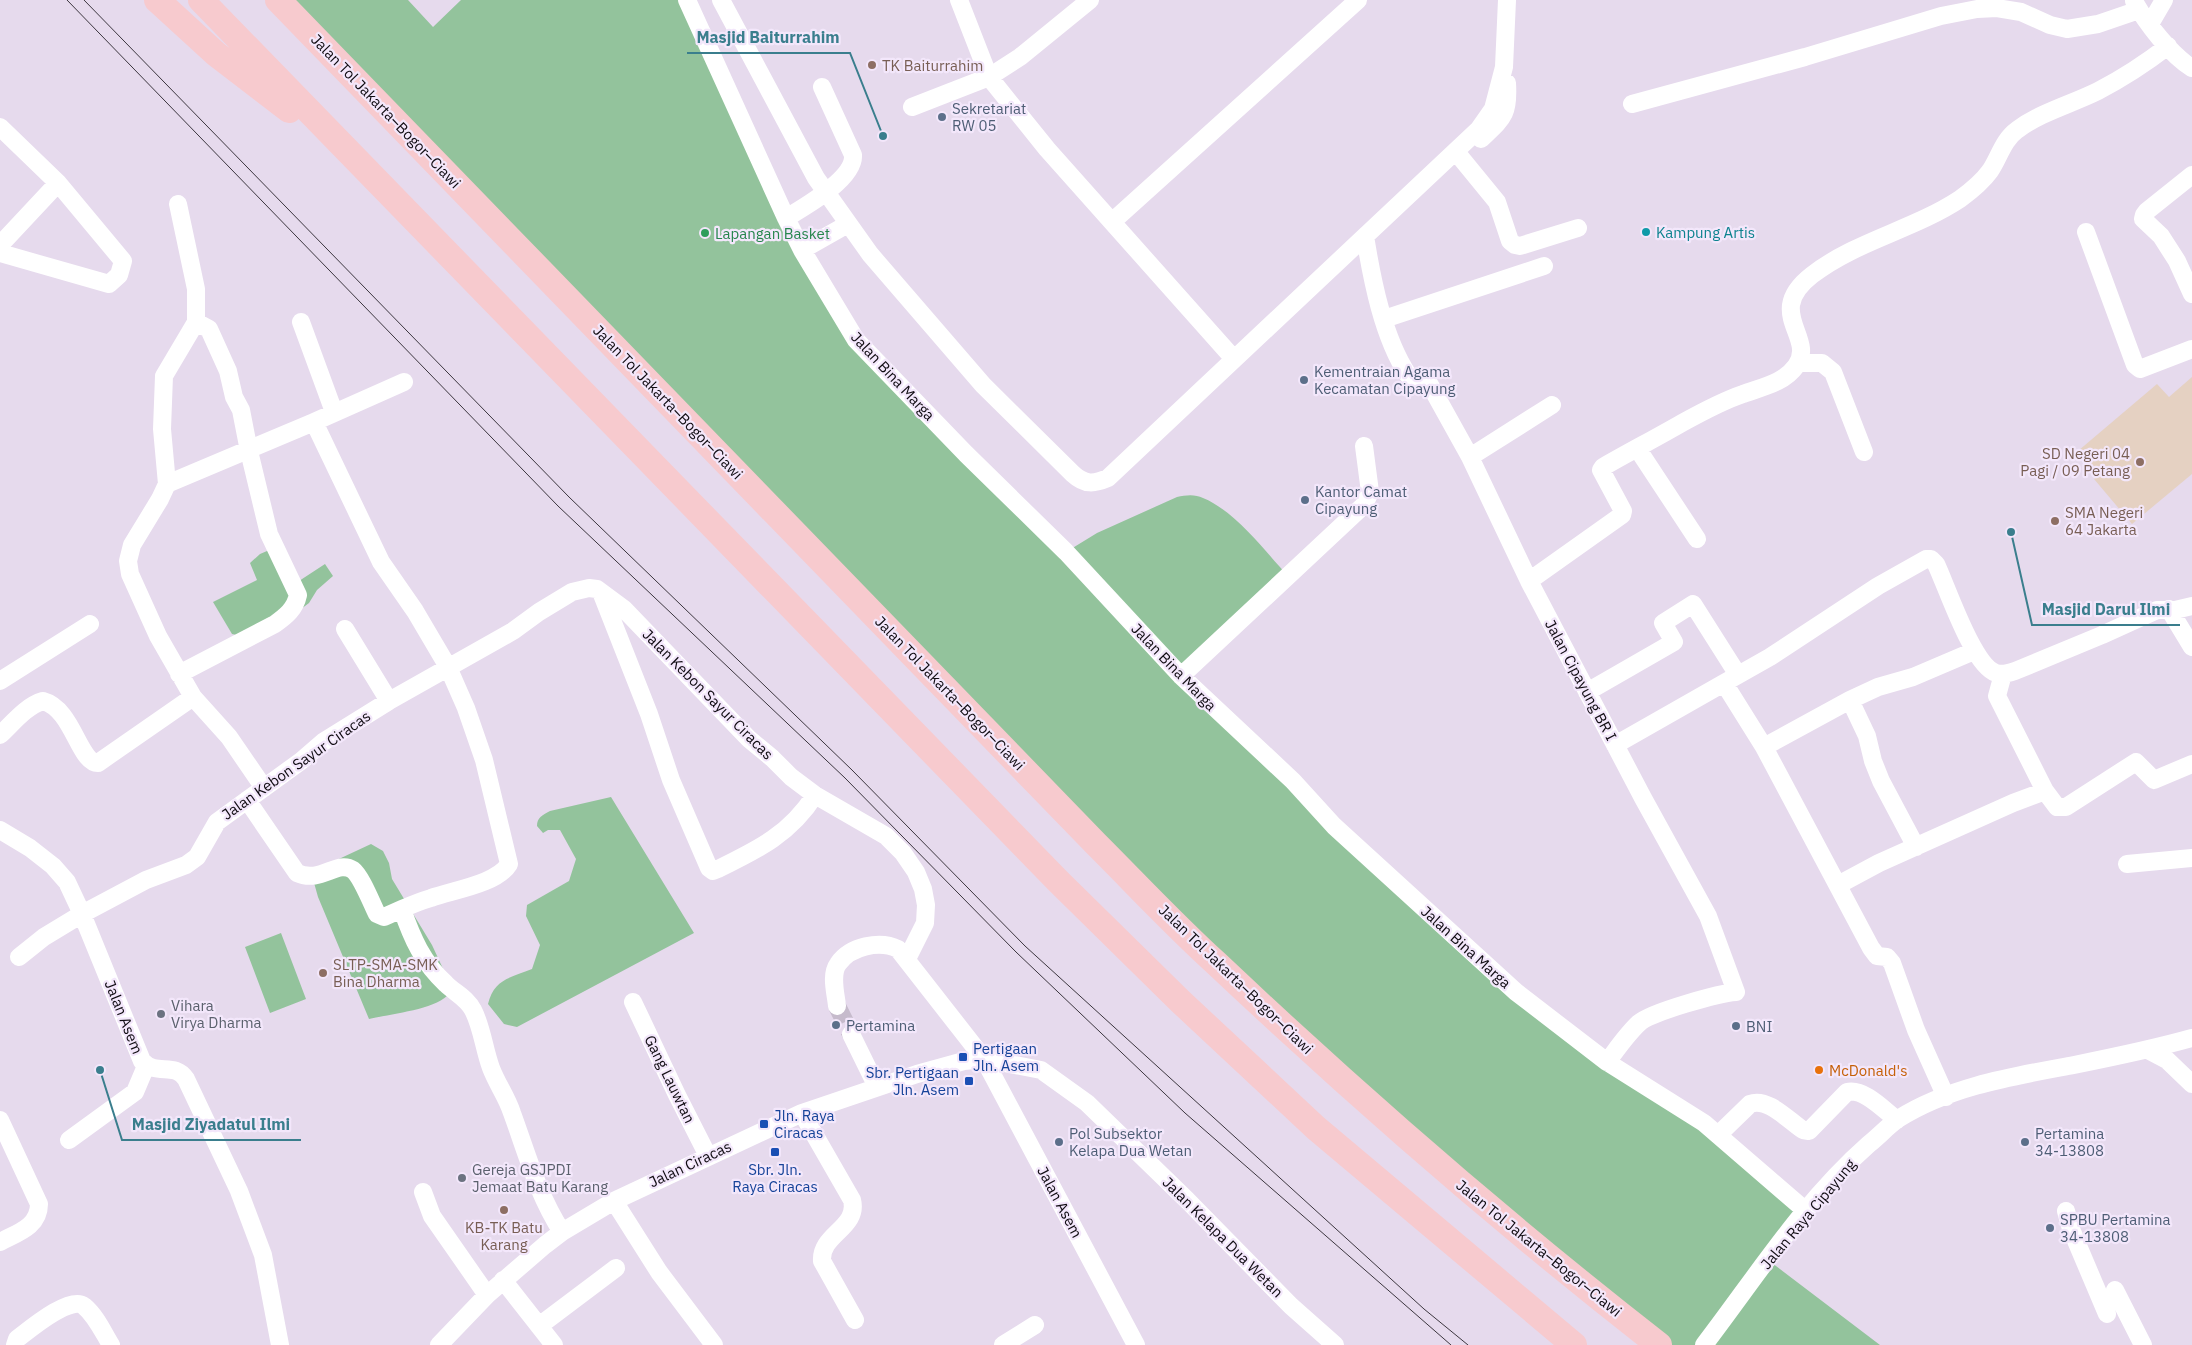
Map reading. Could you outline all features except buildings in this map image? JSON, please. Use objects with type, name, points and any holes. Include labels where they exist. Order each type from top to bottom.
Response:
[{"type":"highway","points":[[157,0],[216,54],[362,167]]},
{"type":"highway","points":[[201,0],[1058,881],[1180,1001],[1316,1128],[1574,1345]]},
{"type":"highway","name":"Jalan Tol Jakarta–Bogor–Ciawi","points":[[278,0],[1089,837],[1215,963],[1402,1134],[1659,1345]]},
{"type":"street","name":"Jalan Bina Marga","points":[[687,0],[786,218],[802,250],[856,340],[966,454],[1066,552],[1181,676],[1229,723],[1294,781],[1334,826],[1430,915],[1516,992],[1607,1062],[1704,1123],[1806,1211]]},
{"type":"street","points":[[722,0],[816,178],[870,254],[983,385],[1080,481],[1090,484],[1108,478],[1234,359],[1461,158],[1502,119],[1506,113],[1507,88],[1504,67],[1507,0]]},
{"type":"street","points":[[959,0],[989,77],[1047,149],[1234,359]]},
{"type":"street","points":[[912,107],[989,77],[1020,57],[1090,0]]},
{"type":"street","points":[[1112,220],[1358,0]]},
{"type":"street","points":[[2150,24],[2164,0]]},
{"type":"street","points":[[1632,104],[1805,57],[1941,16],[1977,9],[1997,8],[2021,12],[2067,29],[2098,24],[2136,5],[2168,46],[2183,62],[2192,68]]},
{"type":"street","points":[[1529,581],[1622,516],[1623,511],[1602,469],[1726,400],[1772,384],[1788,376],[1798,363],[1800,355],[1799,342],[1790,306],[1791,297],[1811,275],[1857,248],[1913,224],[1959,200],[1974,188],[1991,170],[1999,152],[2015,131],[2130,74],[2168,46]]},
{"type":"street","points":[[1366,242],[1479,129],[1493,109],[1504,67]]},
{"type":"street","points":[[786,218],[827,193],[850,167],[854,159],[822,87]]},
{"type":"street","points":[[0,127],[58,183],[123,261],[119,275],[109,284],[0,254]]},
{"type":"street","points":[[1461,158],[1497,202],[1510,241],[1515,245],[1520,246],[1578,228]]},
{"type":"street","points":[[2192,175],[2144,215],[2144,222],[2161,236],[2177,260],[2192,294]]},
{"type":"street","points":[[0,245],[58,183]]},
{"type":"street","points":[[178,204],[196,289],[196,322],[164,376],[162,429],[167,484],[132,545],[128,561],[130,574],[138,592],[158,636],[179,674],[193,697],[229,737],[264,788]]},
{"type":"street","points":[[802,250],[848,224]]},
{"type":"street","points":[[2086,232],[2134,365],[2140,369],[2192,350]]},
{"type":"street","name":"Jalan Cipayung BR I","points":[[1366,242],[1384,319],[1398,358],[1408,375],[1422,378],[1430,385],[1470,457],[1529,581],[1708,916],[1736,992],[1688,1004],[1640,1021],[1607,1062]]},
{"type":"street","points":[[1384,319],[1544,266]]},
{"type":"street","points":[[179,674],[275,624],[296,605],[298,596],[269,534],[241,410],[234,397],[228,371],[209,329],[196,322]]},
{"type":"street","points":[[300,322],[334,412]]},
{"type":"street","points":[[1798,363],[1825,364],[1833,372],[1864,452]]},
{"type":"street","points":[[167,484],[249,451],[404,382]]},
{"type":"street","points":[[1470,457],[1552,405]]},
{"type":"street","points":[[247,800],[297,873],[306,878],[345,867],[353,870],[377,914],[384,917],[430,898],[488,880],[504,872],[509,864],[474,727],[448,667],[415,612],[381,562],[314,422]]},
{"type":"street","points":[[1181,676],[1364,505],[1370,492],[1364,446]]},
{"type":"street","points":[[1637,448],[1696,539]]},
{"type":"street","points":[[1615,745],[1770,657],[1878,586],[1926,559],[1931,559],[1936,564],[1974,651],[1986,668],[1996,673],[2003,674],[2102,635],[2157,610],[2175,610],[2192,606]]},
{"type":"street","name":"Jalan Kebon Sayur Ciracas","points":[[19,958],[44,937],[82,914],[146,880],[186,865],[197,857],[217,822],[323,742],[389,701],[513,631],[539,612],[572,592],[589,588],[601,592],[624,610],[749,739],[791,777],[815,795],[886,836],[903,853],[916,872],[923,889],[926,905],[925,923],[907,959]]},
{"type":"street","name":"Jalan Kebon Sayur Ciracas","points":[[601,592],[649,714],[671,780],[709,868],[713,871],[761,848],[786,830],[804,812],[815,795]]},
{"type":"street","points":[[1587,692],[1674,642],[1663,623],[1693,604],[1764,747],[1875,954],[1887,957],[1892,963],[1916,1030],[1946,1097]]},
{"type":"street","points":[[2169,609],[2192,648]]},
{"type":"street","points":[[0,681],[90,624]]},
{"type":"street","points":[[344,629],[389,701]]},
{"type":"street","points":[[1764,747],[1850,700],[1878,687],[1913,677],[1974,651]]},
{"type":"street","points":[[2003,674],[1997,696],[2045,791],[2057,807],[2066,807],[2136,762],[2154,780],[2192,764]]},
{"type":"street","points":[[0,735],[37,702],[48,702],[69,722],[87,758],[92,763],[98,763],[193,697]]},
{"type":"street","points":[[1850,700],[1867,736],[1873,761],[1881,781],[1916,848]]},
{"type":"street","points":[[1838,885],[1879,863],[2013,803],[2045,791]]},
{"type":"street","name":"Jalan Asem","points":[[0,830],[30,848],[53,866],[67,882],[82,914],[138,1052],[146,1066],[152,1069],[176,1069],[183,1073],[239,1191],[263,1255],[280,1345]]},
{"type":"street","points":[[2128,864],[2192,858]]},
{"type":"street","points":[[402,909],[412,938],[427,964],[446,985],[468,1001],[474,1011],[491,1069],[512,1111],[529,1164],[550,1213],[562,1232]]},
{"type":"street","points":[[837,1006],[834,979],[838,964],[850,952],[876,944],[889,944],[898,949],[907,959],[984,1059]]},
{"type":"street","name":"Gang Lauwtan","points":[[634,1002],[677,1096],[708,1156]]},
{"type":"street","points":[[851,1034],[878,1087]]},
{"type":"street","name":"Jalan Raya Cipayung","points":[[1704,1345],[1806,1211],[1853,1158],[1897,1120],[1963,1090],[2025,1073],[2148,1050],[2192,1038]]},
{"type":"street","points":[[2148,1050],[2166,1060],[2192,1084]]},
{"type":"street","name":"Jalan Asem","points":[[984,1059],[1136,1345]]},
{"type":"street","name":"Jalan Ciracas","points":[[439,1345],[503,1280],[562,1232],[614,1201],[802,1113],[917,1074],[964,1061],[984,1059]]},
{"type":"street","name":"Jalan Kelapa Dua Wetan","points":[[984,1059],[1042,1070],[1087,1103],[1188,1200],[1291,1306],[1335,1345]]},
{"type":"street","points":[[69,1140],[135,1092],[146,1066]]},
{"type":"street","points":[[1718,1135],[1750,1104],[1757,1102],[1768,1106],[1803,1130],[1809,1131],[1847,1092],[1852,1091],[1864,1096],[1897,1120]]},
{"type":"street","points":[[802,1113],[852,1200],[854,1208],[849,1220],[824,1245],[822,1261],[855,1320]]},
{"type":"street","points":[[0,1120],[38,1204],[37,1217],[29,1226],[0,1242]]},
{"type":"street","points":[[423,1192],[432,1216],[487,1295]]},
{"type":"street","points":[[614,1201],[659,1272],[714,1345]]},
{"type":"street","points":[[2066,1211],[2107,1314]]},
{"type":"street","points":[[539,1326],[616,1268]]},
{"type":"street","points":[[503,1280],[554,1345]]},
{"type":"street","points":[[2115,1290],[2143,1345]]},
{"type":"street","points":[[15,1345],[17,1339],[63,1306],[76,1304],[85,1307],[111,1345]]},
{"type":"street","points":[[1003,1345],[1035,1325]]},
{"type":"shaded area","name":"SD Negeri 04 Pagi / 09 Petang","points":[[2192,377],[2192,474],[2132,524],[2094,479],[2098,475],[2078,451],[2157,384],[2169,397]]},
{"type":"green space","points":[[278,0],[408,0],[433,27],[461,0],[687,0],[856,340],[1066,552],[1097,533],[1177,497],[1187,495],[1194,495],[1215,504],[1238,522],[1288,576],[1181,676],[1516,992],[1724,1140],[1806,1211],[1768,1260],[1880,1345],[1669,1345],[1352,1089]]},
{"type":"green space","points":[[267,551],[275,552],[299,581],[325,564],[333,576],[317,590],[309,603],[281,624],[241,636],[232,634],[213,602],[257,580],[250,563],[260,554]]},
{"type":"green space","points":[[611,797],[694,933],[517,1027],[504,1024],[488,1004],[494,989],[504,980],[532,969],[540,945],[526,916],[527,905],[569,881],[576,859],[560,830],[548,830],[543,833],[537,826],[538,821],[542,815],[550,811]]},
{"type":"green space","points":[[371,844],[383,851],[389,863],[392,879],[432,945],[445,973],[447,996],[440,1001],[421,1008],[369,1019],[318,897],[311,872]]},
{"type":"green space","points":[[281,933],[306,999],[270,1013],[245,947]]},
{"type":"tunnel","points":[[837,1006],[851,1034]]},
{"type":"tram line","points":[[67,0],[558,506],[845,778],[1016,952],[1185,1113],[1451,1345]]},
{"type":"tram line","points":[[84,0],[569,497],[852,770],[1025,946],[1424,1309],[1468,1345]]},
{"type":"place","name":"TK Baiturrahim","points":[[872,65]]},
{"type":"place","name":"Sekretariat RW 05","points":[[942,117]]},
{"type":"place","name":"Masjid Baiturrahim","points":[[883,136]]},
{"type":"place","name":"Kampung Artis","points":[[1646,232]]},
{"type":"place","name":"Lapangan Basket","points":[[705,233]]},
{"type":"place","name":"Kementraian Agama Kecamatan Cipayung","points":[[1304,380]]},
{"type":"place","name":"SD Negeri 04 Pagi / 09 Petang","points":[[2140,462]]},
{"type":"place","name":"Kantor Camat Cipayung","points":[[1305,500]]},
{"type":"place","name":"SMA Negeri 64 Jakarta","points":[[2055,521]]},
{"type":"place","name":"Masjid Darul Ilmi","points":[[2011,532]]},
{"type":"place","name":"SLTP-SMA-SMK Bina Dharma","points":[[323,973]]},
{"type":"place","name":"Vihara Virya Dharma","points":[[161,1014]]},
{"type":"place","name":"Pertamina","points":[[836,1025]]},
{"type":"place","name":"BNI","points":[[1736,1026]]},
{"type":"place","name":"Pertigaan Jln. Asem","points":[[963,1057]]},
{"type":"place","name":"Masjid Ziyadatul Ilmi","points":[[100,1070]]},
{"type":"place","name":"McDonald's","points":[[1819,1070]]},
{"type":"place","name":"Sbr. Pertigaan Jln. Asem","points":[[969,1081]]},
{"type":"place","name":"Jln. Raya Ciracas","points":[[764,1124]]},
{"type":"place","name":"Pol Subsektor Kelapa Dua Wetan","points":[[1059,1142]]},
{"type":"place","name":"Pertamina 34-13808","points":[[2025,1142]]},
{"type":"place","name":"Sbr. Jln. Raya Ciracas","points":[[775,1152]]},
{"type":"place","name":"Gereja GSJPDI Jemaat Batu Karang","points":[[462,1178]]},
{"type":"place","name":"KB-TK Batu Karang","points":[[504,1210]]},
{"type":"place","name":"SPBU Pertamina 34-13808","points":[[2050,1228]]}]
